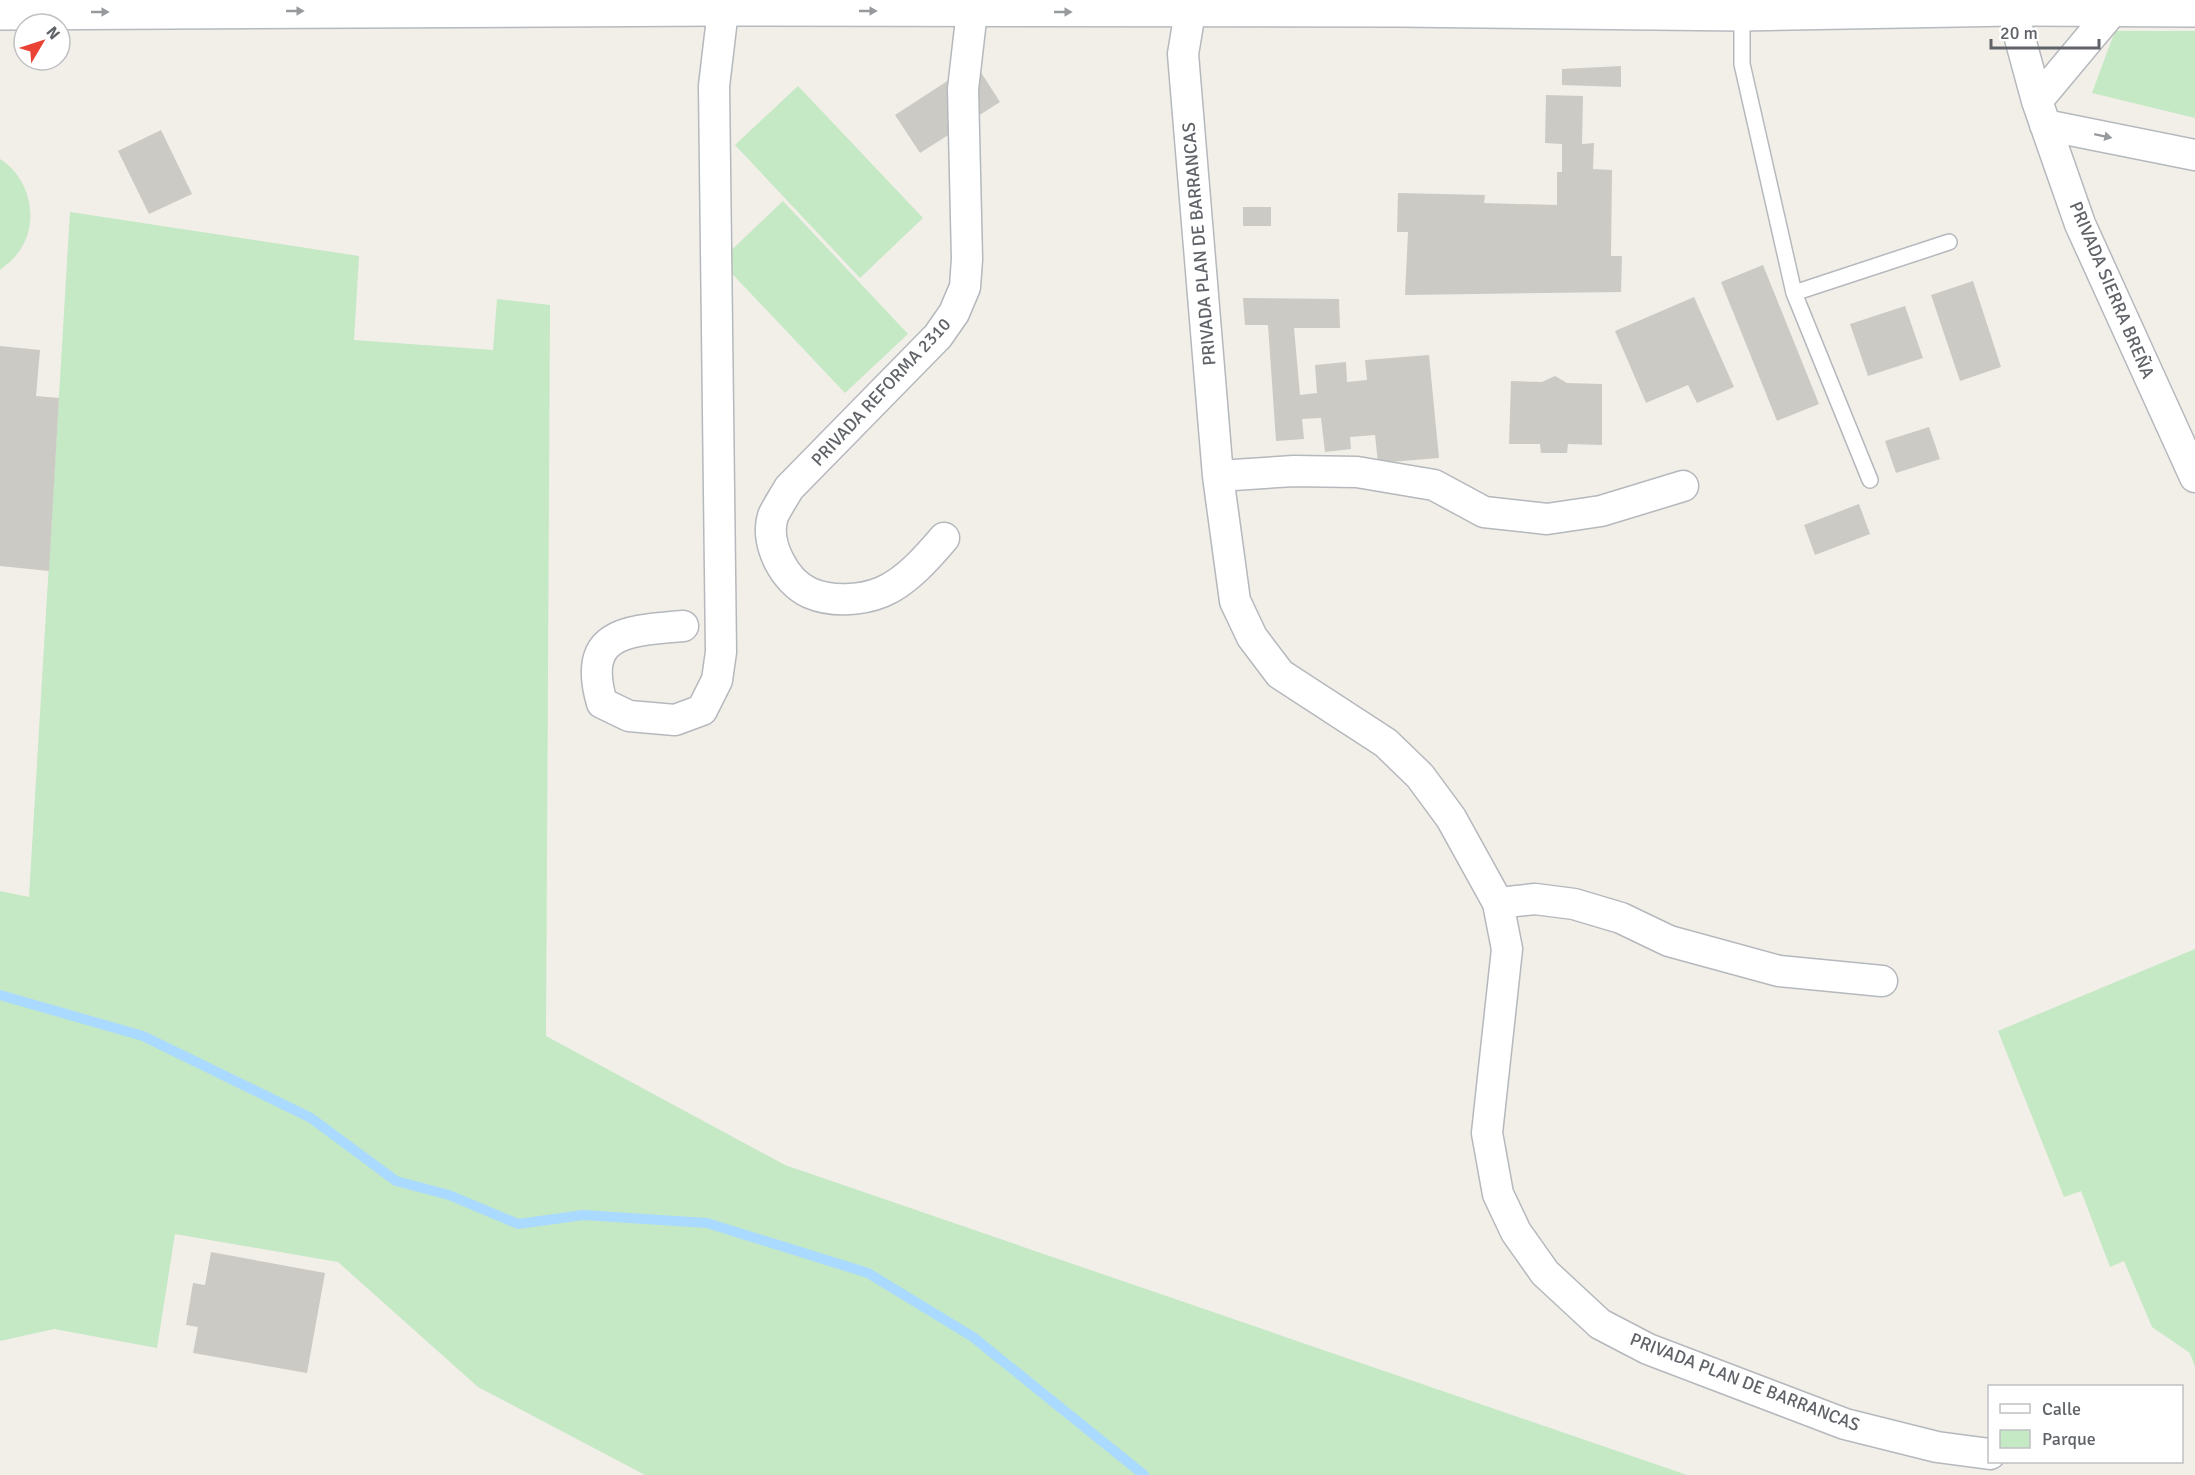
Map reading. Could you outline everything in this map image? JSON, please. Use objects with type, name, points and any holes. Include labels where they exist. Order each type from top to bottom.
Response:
[{"type":"main road","points":[[1,8],[723,10],[763,5],[972,12],[1190,12],[1282,5],[1360,5],[1742,14],[2012,9],[2195,10]]},
{"type":"street","name":"PRIVADA SIERRA BREÑA","points":[[2012,9],[2041,113],[2092,255],[2195,477]]},
{"type":"street","points":[[683,626],[647,629],[609,642],[599,652],[595,666],[596,682],[602,704],[628,716],[675,720],[702,710],[717,680],[721,652],[714,86],[723,10]]},
{"type":"street","points":[[2113,10],[2041,113],[2195,155]]},
{"type":"street","name":"PRIVADA REFORMA 2310","points":[[944,538],[921,564],[882,592],[844,600],[809,593],[781,567],[771,542],[773,517],[789,488],[938,336],[954,313],[965,287],[967,259],[963,89],[972,12]]},
{"type":"street","name":"PRIVADA PLAN DE BARRANCAS","points":[[1190,12],[1183,54],[1218,476],[1235,602],[1252,637],[1280,674],[1386,743],[1420,776],[1451,818],[1498,903],[1508,949],[1487,1133],[1498,1194],[1516,1232],[1545,1273],[1600,1324],[1648,1349],[1845,1424],[1937,1447],[1988,1454]]},
{"type":"street","points":[[1218,476],[1294,471],[1357,472],[1434,485],[1484,512],[1547,519],[1601,511],[1683,486]]},
{"type":"street","points":[[1498,903],[1535,899],[1574,904],[1621,918],[1670,941],[1779,971],[1882,981]]},
{"type":"lane","points":[[1742,14],[1742,64],[1794,293],[1870,480]]},
{"type":"lane","points":[[1794,293],[1950,242]]},
{"type":"green space","points":[[2115,31],[2195,31],[2195,118],[2092,93]]},
{"type":"green space","points":[[798,86],[923,218],[860,278],[735,145]]},
{"type":"green space","points":[[0,159],[11,167],[19,178],[29,203],[30,216],[29,230],[24,242],[14,258],[0,270]]},
{"type":"green space","points":[[783,201],[908,334],[845,393],[720,261]]},
{"type":"green space","points":[[70,212],[359,256],[354,340],[493,350],[497,299],[550,305],[546,1036],[785,1165],[1687,1475],[645,1475],[478,1387],[338,1262],[175,1234],[157,1348],[54,1329],[0,1341],[0,891],[29,897]]},
{"type":"green space","points":[[2195,949],[2195,1367],[2190,1353],[2152,1327],[2124,1261],[2110,1267],[2081,1191],[2064,1197],[1998,1031]]},
{"type":"building","points":[[975,63],[1000,102],[920,153],[895,115]]},
{"type":"building","points":[[1621,66],[1621,87],[1562,85],[1562,69]]},
{"type":"building","points":[[1546,95],[1583,96],[1582,144],[1594,143],[1593,169],[1612,170],[1611,256],[1622,256],[1621,292],[1405,295],[1408,232],[1397,232],[1398,193],[1485,195],[1484,203],[1557,205],[1557,172],[1562,172],[1562,144],[1545,143]]},
{"type":"building","points":[[161,130],[192,194],[149,214],[118,151]]},
{"type":"building","points":[[1243,207],[1271,207],[1271,226],[1243,226]]},
{"type":"building","points":[[1763,265],[1819,404],[1777,421],[1721,282]]},
{"type":"building","points":[[1973,281],[2001,367],[1960,381],[1931,295]]},
{"type":"building","points":[[1694,297],[1734,387],[1697,403],[1688,385],[1646,403],[1615,331]]},
{"type":"building","points":[[1243,298],[1339,299],[1340,328],[1294,328],[1300,395],[1317,393],[1315,365],[1346,362],[1347,382],[1367,380],[1365,360],[1429,355],[1439,458],[1378,463],[1375,435],[1350,437],[1351,449],[1325,452],[1321,418],[1302,419],[1304,439],[1276,441],[1268,325],[1245,325]]},
{"type":"building","points":[[1905,306],[1923,358],[1868,376],[1850,324]]},
{"type":"building","points":[[0,346],[40,350],[36,396],[59,398],[49,571],[0,566]]},
{"type":"building","points":[[1555,376],[1567,383],[1602,384],[1602,445],[1568,444],[1567,453],[1541,453],[1540,444],[1509,444],[1511,381],[1542,382]]},
{"type":"building","points":[[1929,427],[1940,459],[1896,473],[1885,441]]},
{"type":"building","points":[[1859,504],[1870,534],[1815,555],[1804,525]]},
{"type":"building","points":[[211,1252],[325,1273],[307,1373],[193,1353],[198,1327],[186,1325],[193,1283],[205,1285]]},
{"type":"waterway","points":[[0,995],[143,1036],[311,1118],[396,1181],[449,1195],[518,1224],[583,1215],[707,1223],[868,1273],[973,1337],[1144,1475]]}]
